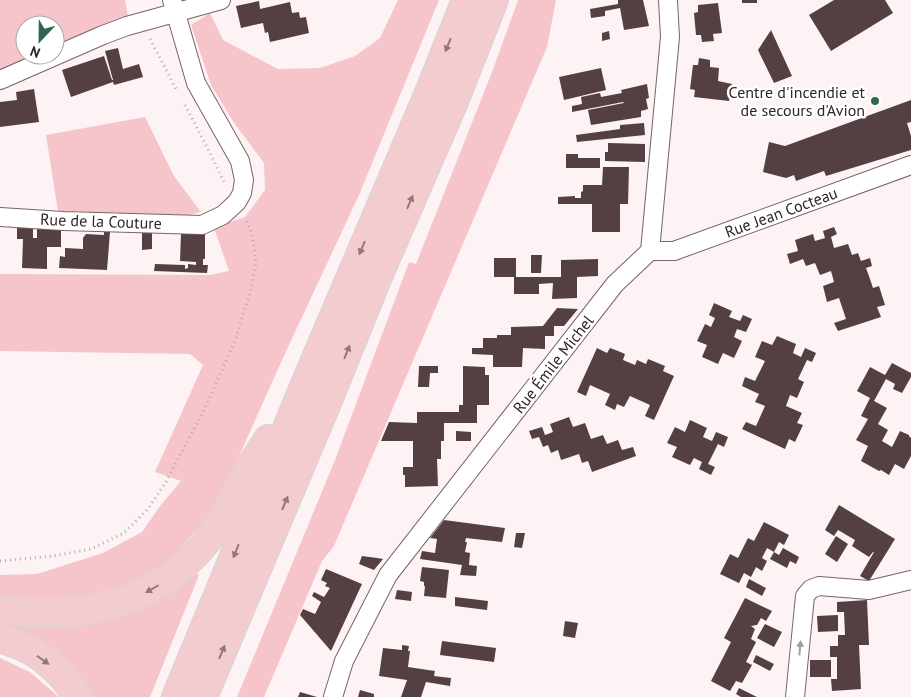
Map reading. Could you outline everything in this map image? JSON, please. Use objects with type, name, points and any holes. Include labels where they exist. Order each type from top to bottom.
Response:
[{"type":"highway","points":[[176,697],[466,0]]},
{"type":"highway","points":[[202,697],[327,403],[494,0]]},
{"type":"highway","points":[[0,611],[44,612],[82,610],[109,605],[144,593],[167,580],[191,560],[217,528],[245,475],[308,377]]},
{"type":"highway","points":[[0,638],[29,650],[54,667],[72,687],[78,697]]},
{"type":"street","points":[[0,80],[104,35],[143,22],[174,7],[221,0]]},
{"type":"street","points":[[650,251],[670,37],[668,0]]},
{"type":"street","points":[[174,7],[196,83],[240,161],[244,180],[242,193],[237,202]]},
{"type":"street","name":"Rue Jean Cocteau","points":[[650,251],[674,251],[911,164]]},
{"type":"street","name":"Rue de la Couture","points":[[0,217],[62,221],[202,225],[223,215],[237,202]]},
{"type":"street","name":"Rue Émile Michel","points":[[333,697],[344,661],[388,575],[615,284],[650,251]]},
{"type":"street","points":[[795,697],[805,596],[811,589],[819,586],[869,590],[911,580]]},
{"type":"path","points":[[143,22],[180,97]]},
{"type":"path","points":[[0,561],[91,550],[124,533],[148,510],[166,482],[207,404],[236,338],[256,263],[252,233],[237,202],[223,182],[185,105]]},
{"type":"shaded area","points":[[0,0],[125,0],[128,16],[65,43],[65,15],[15,15],[15,64],[0,70]]},
{"type":"shaded area","points":[[398,0],[439,0],[359,195],[223,492],[201,525],[169,561],[126,586],[81,597],[0,597],[0,575],[37,574],[103,553],[142,532],[181,481],[155,472],[203,365],[190,354],[0,351],[0,274],[210,275],[229,271],[214,228],[245,217],[265,190],[264,163],[234,123],[211,85],[191,25],[210,13],[223,40],[278,69],[320,68],[355,56],[380,38]]},
{"type":"shaded area","points":[[518,0],[556,0],[547,47],[334,546],[322,561],[264,697],[237,697],[335,460],[409,262],[416,264],[492,72]]},
{"type":"shaded area","points":[[145,117],[174,176],[201,212],[189,215],[58,211],[46,135]]},
{"type":"shaded area","points":[[191,572],[199,575],[150,697],[86,697],[1,633],[0,620]]},
{"type":"shaded area","points":[[0,658],[30,672],[59,697],[0,697]]},
{"type":"building","points":[[618,0],[643,0],[649,26],[624,30],[620,8],[605,11],[605,16],[591,18],[590,9],[618,4]]},
{"type":"building","points":[[742,0],[757,0],[757,3],[742,3]]},
{"type":"building","points":[[834,0],[885,0],[893,13],[831,51],[809,15]]},
{"type":"building","points":[[259,1],[260,9],[290,2],[292,13],[299,12],[300,18],[306,17],[309,33],[270,42],[268,32],[265,33],[263,23],[241,28],[236,6]]},
{"type":"building","points":[[718,3],[722,33],[713,34],[714,41],[702,42],[701,35],[696,35],[694,13],[698,12],[698,5]]},
{"type":"building","points":[[771,30],[792,76],[774,83],[758,50]]},
{"type":"building","points":[[609,31],[610,39],[602,41],[602,33]]},
{"type":"building","points":[[118,48],[123,69],[139,64],[143,77],[114,85],[113,82],[71,97],[62,70],[104,56],[113,80],[105,51]]},
{"type":"building","points":[[699,58],[710,60],[710,67],[719,68],[718,81],[732,84],[729,101],[694,97],[695,90],[690,89],[693,65],[698,65]]},
{"type":"building","points":[[601,68],[606,90],[564,100],[559,77]]},
{"type":"building","points":[[647,84],[649,98],[646,99],[648,109],[641,111],[641,117],[591,125],[588,110],[623,102],[572,112],[572,106],[582,104],[581,97],[600,93],[601,97],[622,93],[621,90]]},
{"type":"building","points":[[34,89],[39,122],[0,127],[0,102],[17,100],[16,92]]},
{"type":"building","points":[[911,100],[911,122],[907,123],[911,136],[911,150],[826,176],[824,171],[796,181],[794,175],[786,178],[763,172],[769,142],[785,146]]},
{"type":"building","points":[[644,123],[645,135],[577,142],[576,135],[620,129],[620,125]]},
{"type":"building","points":[[608,143],[645,144],[645,162],[605,161]]},
{"type":"building","points":[[566,154],[578,154],[578,158],[600,158],[600,168],[566,168]]},
{"type":"building","points":[[603,167],[629,167],[628,204],[620,204],[620,232],[592,232],[592,204],[558,204],[558,197],[575,196],[575,198],[581,198],[583,185],[602,185]]},
{"type":"building","points":[[37,223],[61,225],[61,247],[47,247],[47,269],[22,268],[23,239],[17,239],[17,225],[33,225],[33,238],[37,238]]},
{"type":"building","points":[[834,227],[837,234],[831,237],[834,248],[848,244],[852,255],[858,253],[861,261],[870,258],[872,266],[866,268],[873,288],[879,286],[885,305],[877,307],[881,317],[838,331],[834,323],[846,319],[839,298],[827,302],[823,286],[834,282],[831,271],[820,275],[815,263],[806,266],[803,259],[790,264],[787,254],[798,251],[795,240],[813,234],[815,241],[825,238],[823,231]]},
{"type":"building","points":[[104,231],[110,232],[107,270],[59,268],[60,256],[65,257],[65,248],[83,249],[83,238],[86,234],[104,235]]},
{"type":"building","points":[[142,233],[152,233],[152,249],[142,250]]},
{"type":"building","points":[[181,234],[205,234],[205,259],[203,259],[203,265],[208,265],[207,273],[154,271],[155,264],[185,265],[185,269],[188,268],[188,264],[196,265],[196,262],[180,261]]},
{"type":"building","points":[[531,255],[542,255],[541,273],[531,273]]},
{"type":"building","points":[[494,258],[516,258],[516,277],[561,277],[561,260],[598,259],[598,276],[577,277],[577,298],[552,299],[553,283],[539,284],[539,294],[514,294],[514,277],[494,277]]},
{"type":"building","points":[[714,303],[732,311],[729,317],[740,321],[743,315],[752,319],[746,332],[737,329],[734,337],[742,341],[734,358],[723,353],[718,364],[702,357],[707,345],[697,341],[705,324],[711,327],[715,318],[709,315]]},
{"type":"building","points":[[557,308],[578,309],[564,326],[554,326],[554,336],[545,336],[545,349],[523,348],[522,367],[493,367],[493,355],[472,354],[472,348],[483,348],[483,338],[511,335],[511,327],[543,326]]},
{"type":"building","points":[[777,336],[796,344],[793,353],[801,357],[805,348],[816,353],[812,362],[807,360],[798,379],[804,382],[797,398],[790,395],[786,406],[802,413],[797,423],[803,425],[795,442],[789,439],[785,449],[742,429],[746,422],[756,426],[765,406],[755,402],[759,394],[742,386],[745,377],[755,381],[765,361],[755,357],[762,341],[772,345]]},
{"type":"building","points":[[597,348],[607,353],[610,348],[625,354],[623,360],[635,365],[637,360],[646,364],[648,359],[665,366],[663,371],[674,376],[654,420],[645,416],[650,405],[630,396],[624,407],[617,404],[615,410],[605,405],[610,394],[590,385],[586,396],[577,392]]},
{"type":"building","points":[[892,363],[911,373],[911,377],[902,393],[893,389],[895,384],[886,379],[874,401],[887,408],[878,424],[888,430],[882,441],[892,447],[900,431],[909,435],[911,438],[911,456],[904,469],[895,464],[889,475],[861,461],[868,446],[856,440],[868,419],[861,416],[870,398],[857,391],[870,367],[885,375]]},
{"type":"building","points":[[419,366],[438,366],[438,373],[430,373],[429,387],[418,387]]},
{"type":"building","points":[[463,366],[485,367],[485,375],[489,375],[489,405],[477,405],[477,423],[444,423],[441,459],[437,459],[438,486],[405,487],[403,467],[413,467],[413,441],[381,441],[389,422],[417,423],[417,412],[459,412],[459,405],[463,405]]},
{"type":"building","points":[[569,417],[573,427],[585,423],[591,439],[603,435],[607,444],[618,440],[622,450],[633,447],[636,456],[592,472],[588,461],[582,463],[579,454],[561,460],[558,450],[551,453],[548,445],[543,447],[539,437],[532,439],[529,431],[542,427],[545,435],[553,432],[550,424]]},
{"type":"building","points":[[690,420],[707,428],[703,437],[712,441],[716,432],[728,437],[724,447],[718,444],[708,464],[715,467],[711,475],[699,469],[702,462],[694,458],[690,465],[672,457],[677,447],[667,443],[675,427],[685,432]]},
{"type":"building","points":[[456,431],[471,432],[471,441],[456,441]]},
{"type":"building","points":[[839,505],[895,539],[869,581],[860,576],[874,552],[869,557],[852,546],[855,540],[838,530],[834,536],[825,530]]},
{"type":"building","points":[[444,520],[505,528],[502,542],[466,538],[465,552],[470,553],[469,565],[477,566],[476,576],[460,575],[462,565],[420,559],[422,551],[435,553],[437,539],[430,538]]},
{"type":"building","points":[[764,522],[789,535],[784,545],[779,542],[774,552],[767,548],[762,558],[767,561],[762,571],[756,567],[751,577],[744,573],[739,583],[720,574],[730,554],[738,558],[748,538],[754,541]]},
{"type":"building","points":[[516,533],[525,533],[522,548],[514,547]]},
{"type":"building","points":[[836,536],[848,544],[837,562],[825,554]]},
{"type":"building","points":[[783,548],[799,557],[796,564],[790,561],[787,568],[770,559],[774,552],[779,555]]},
{"type":"building","points":[[362,556],[383,559],[374,570],[359,564]]},
{"type":"building","points":[[422,567],[449,570],[446,598],[424,596],[424,582],[420,581]]},
{"type":"building","points":[[326,569],[362,584],[331,651],[300,615],[303,609],[315,614],[321,602],[312,596],[314,592],[324,597],[330,588],[325,586],[327,583],[321,580]]},
{"type":"building","points":[[749,579],[766,588],[762,596],[746,587]]},
{"type":"building","points":[[397,590],[412,592],[411,601],[395,599]]},
{"type":"building","points":[[455,597],[488,601],[487,610],[455,606]]},
{"type":"building","points":[[745,598],[772,611],[766,621],[761,618],[757,625],[751,626],[755,629],[751,639],[756,642],[746,662],[752,665],[742,683],[736,681],[730,691],[711,681],[731,642],[724,638]]},
{"type":"building","points":[[867,600],[869,645],[859,645],[861,689],[832,691],[831,679],[837,679],[837,657],[830,657],[830,646],[838,646],[838,635],[845,635],[844,612],[837,612],[837,602]]},
{"type":"building","points":[[838,615],[838,631],[818,632],[817,616]]},
{"type":"building","points":[[565,621],[578,623],[575,638],[563,636]]},
{"type":"building","points":[[765,624],[782,632],[774,647],[757,638]]},
{"type":"building","points":[[442,641],[496,648],[494,662],[440,655]]},
{"type":"building","points":[[402,645],[409,646],[408,667],[435,671],[434,676],[451,678],[450,686],[426,682],[421,697],[401,697],[407,680],[379,676],[383,648],[402,650]]},
{"type":"building","points":[[756,655],[774,664],[770,671],[753,662]]},
{"type":"building","points":[[810,660],[831,660],[831,677],[810,677]]},
{"type":"building","points":[[739,688],[757,697],[741,697],[736,694]]},
{"type":"building","points":[[360,690],[374,694],[374,697],[358,697]]},
{"type":"building","points":[[300,692],[317,697],[298,697]]},
{"type":"place","name":"Centre d'incendie et de secours d'Avion","points":[[875,101]]}]
